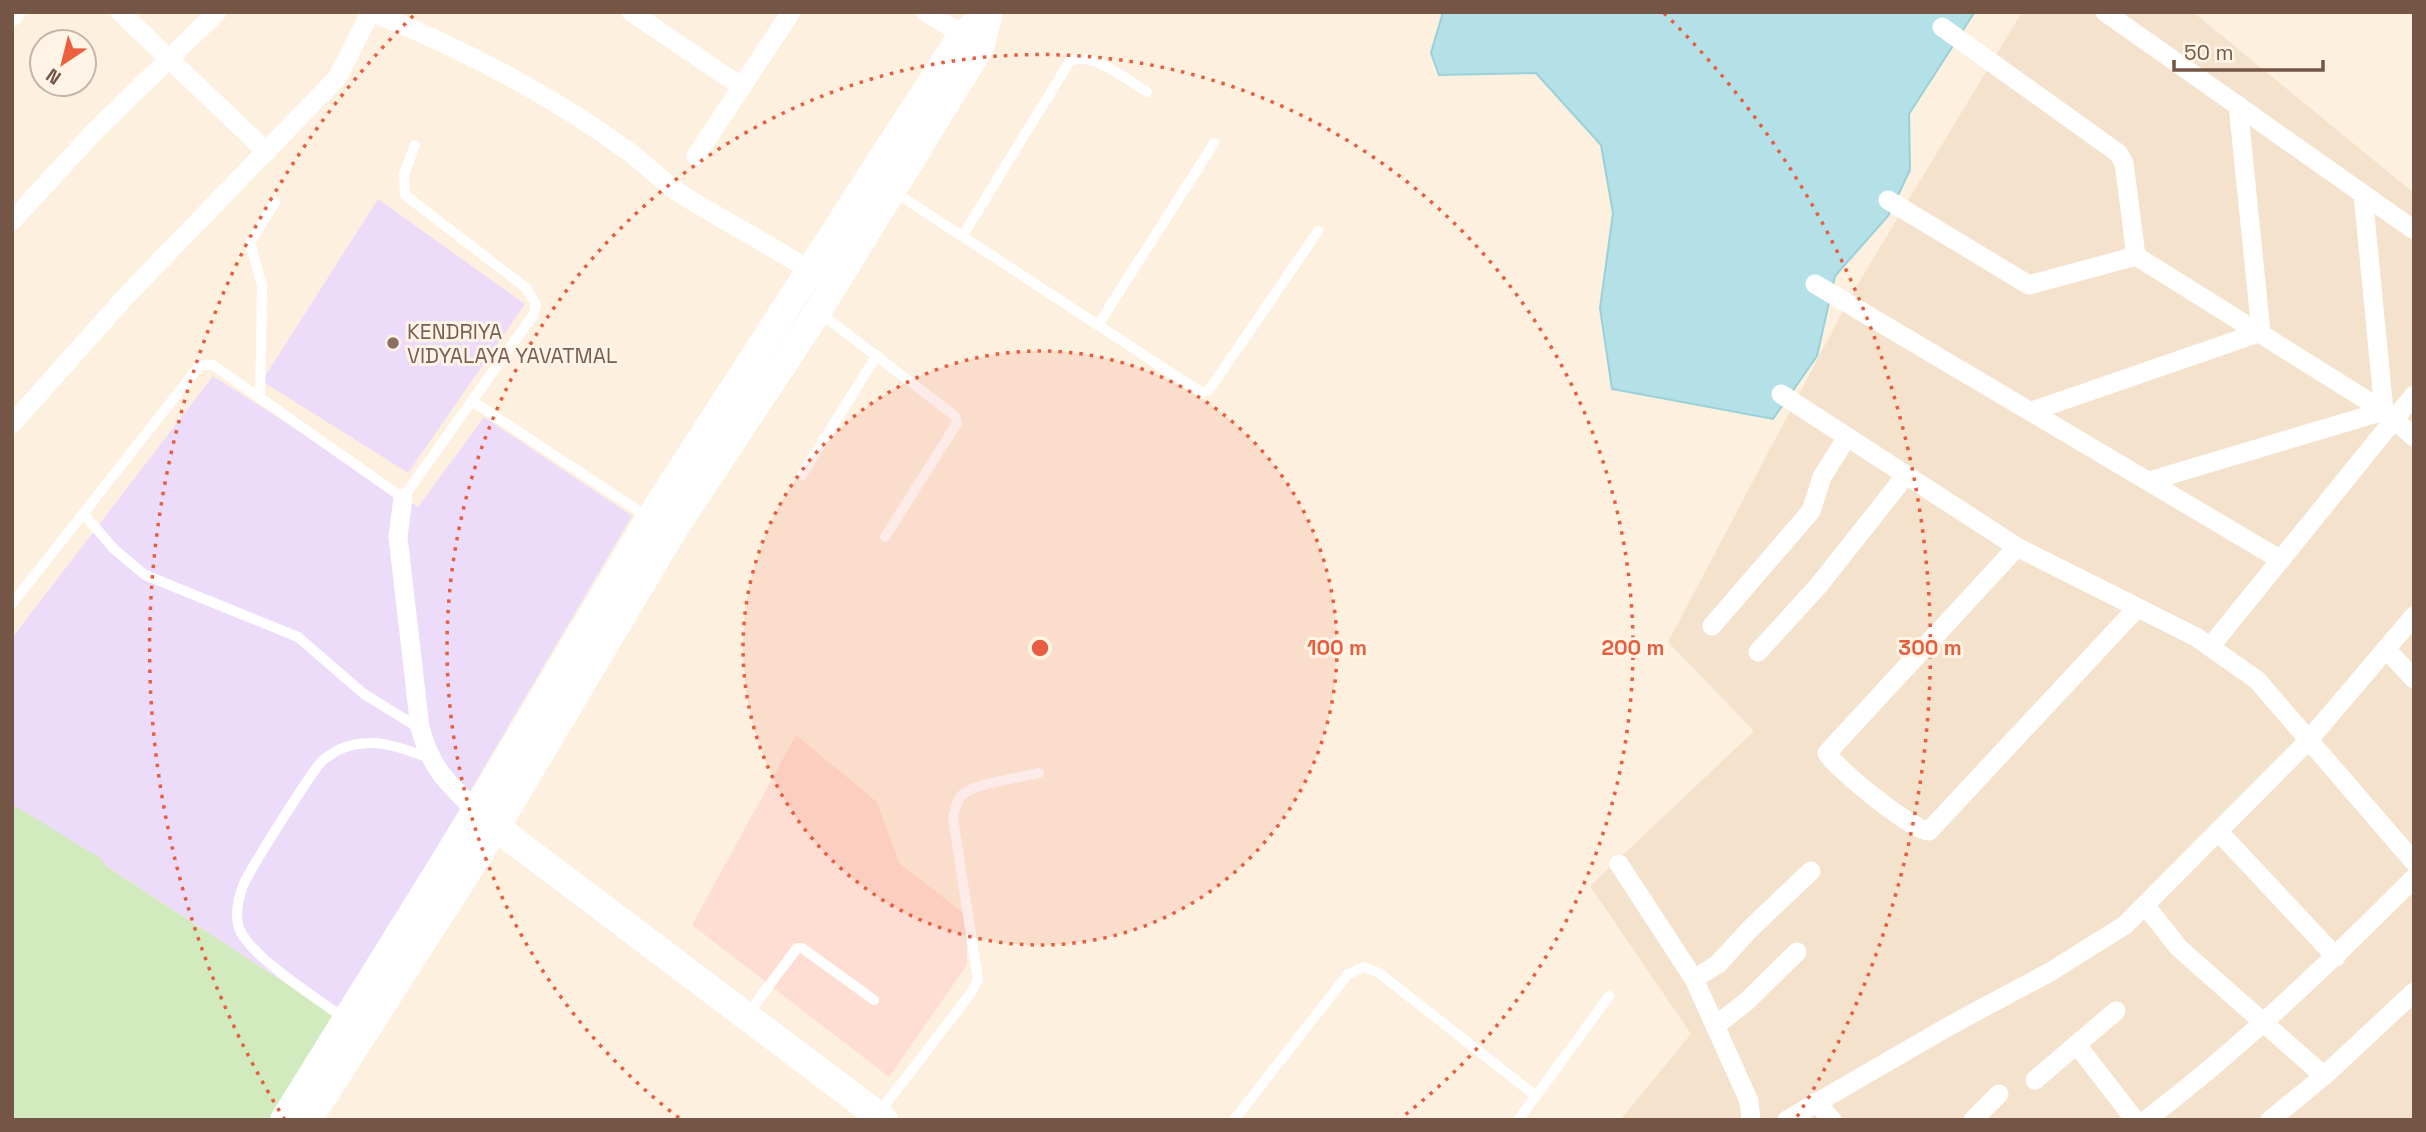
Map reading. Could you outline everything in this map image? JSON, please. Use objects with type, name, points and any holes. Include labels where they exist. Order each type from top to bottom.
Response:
[{"type":"street","points":[[12,16],[16,12]]},
{"type":"street","points":[[120,12],[267,152]]},
{"type":"street","points":[[12,221],[94,132],[217,12]]},
{"type":"street","points":[[12,424],[127,295],[337,78],[371,12],[428,35],[478,60],[574,114],[629,151],[679,193],[820,278]]},
{"type":"street","points":[[631,12],[742,87]]},
{"type":"street","points":[[696,156],[791,12]]},
{"type":"street","points":[[926,12],[971,41]]},
{"type":"street","points":[[2105,12],[2414,230]]},
{"type":"street","points":[[284,1120],[356,1026],[486,819],[661,525],[988,15]]},
{"type":"street","points":[[1942,27],[2122,158],[2136,256]]},
{"type":"street","points":[[2238,105],[2261,332]]},
{"type":"street","points":[[2363,194],[2390,415]]},
{"type":"street","points":[[1888,200],[2029,285],[2136,256],[2390,415],[2414,437]]},
{"type":"street","points":[[1815,284],[2281,560]]},
{"type":"street","points":[[2032,411],[2261,332]]},
{"type":"street","points":[[1781,394],[2017,547],[2210,647],[2257,680],[2307,742],[2414,862]]},
{"type":"street","points":[[2210,647],[2281,560],[2390,415],[2414,396]]},
{"type":"street","points":[[2149,481],[2390,415]]},
{"type":"street","points":[[1712,626],[1811,511],[1822,477],[1847,437]]},
{"type":"street","points":[[1758,652],[1819,585],[1906,475]]},
{"type":"street","points":[[403,498],[398,537],[420,728],[429,758],[438,772],[486,819],[881,1117]]},
{"type":"street","points":[[2017,547],[1827,753],[1919,830],[1928,831],[2137,608]]},
{"type":"street","points":[[1787,1120],[2050,972],[2125,925],[2307,742],[2414,615]]},
{"type":"street","points":[[2386,649],[2414,679]]},
{"type":"street","points":[[2218,831],[2336,957]]},
{"type":"street","points":[[1619,864],[1694,979],[1749,1101],[1751,1120]]},
{"type":"street","points":[[1694,979],[1718,964],[1749,929],[1811,871]]},
{"type":"street","points":[[2146,1120],[2195,1083],[2336,957],[2414,878]]},
{"type":"street","points":[[2145,905],[2179,948],[2324,1076]]},
{"type":"street","points":[[1715,1026],[1746,1002],[1797,952]]},
{"type":"street","points":[[2270,1120],[2324,1076],[2414,992]]},
{"type":"street","points":[[2035,1080],[2116,1011]]},
{"type":"street","points":[[309,1120],[356,1026]]},
{"type":"street","points":[[2077,1045],[2135,1120]]},
{"type":"street","points":[[1973,1120],[1999,1094]]},
{"type":"street","points":[[1816,1102],[1832,1120]]},
{"type":"lane","points":[[963,235],[1070,61],[1080,57],[1091,59],[1147,92]]},
{"type":"lane","points":[[1098,326],[1214,143]]},
{"type":"lane","points":[[12,604],[200,365],[214,365],[403,498],[534,314],[536,304],[526,288],[405,195],[404,174],[415,145]]},
{"type":"lane","points":[[881,183],[1198,392],[1206,392],[1318,230]]},
{"type":"lane","points":[[260,398],[262,286],[250,243],[275,202]]},
{"type":"lane","points":[[805,303],[955,416],[957,423],[885,537]]},
{"type":"lane","points":[[802,475],[877,355]]},
{"type":"lane","points":[[472,401],[661,525]]},
{"type":"lane","points":[[83,513],[114,549],[145,575],[298,637],[363,694],[420,728]]},
{"type":"lane","points":[[356,1026],[299,986],[247,943],[239,928],[237,912],[243,885],[321,761],[351,745],[372,741],[394,745],[429,758]]},
{"type":"lane","points":[[881,1117],[978,980],[953,818],[956,806],[961,797],[971,789],[1039,773]]},
{"type":"lane","points":[[747,1016],[797,948],[803,948],[874,1000]]},
{"type":"lane","points":[[1234,1120],[1348,974],[1365,967],[1380,973],[1536,1096]]},
{"type":"lane","points":[[1518,1120],[1609,996]]},
{"type":"shaded area","points":[[2022,12],[2193,12],[2414,193],[2414,1120],[1620,1120],[1691,1034],[1590,886],[1754,731],[1668,642],[1853,292]]},
{"type":"shaded area","name":"KENDRIYA VIDYALAYA YAVATMAL","points":[[378,199],[525,304],[408,473],[262,381]]},
{"type":"shaded area","points":[[213,376],[418,507],[484,417],[632,516],[337,1017],[12,804],[12,638]]},
{"type":"shaded area","points":[[796,735],[877,802],[899,863],[967,916],[967,965],[889,1077],[692,925]]},
{"type":"green space","points":[[12,804],[100,858],[106,866],[337,1017],[273,1120],[12,1120]]},
{"type":"water","points":[[1443,12],[1974,13],[1909,114],[1910,170],[1888,216],[1835,276],[1817,356],[1773,419],[1612,389],[1600,308],[1613,213],[1601,145],[1536,73],[1439,75],[1431,53]]},
{"type":"place","name":"KENDRIYA VIDYALAYA YAVATMAL","points":[[393,343]]}]
